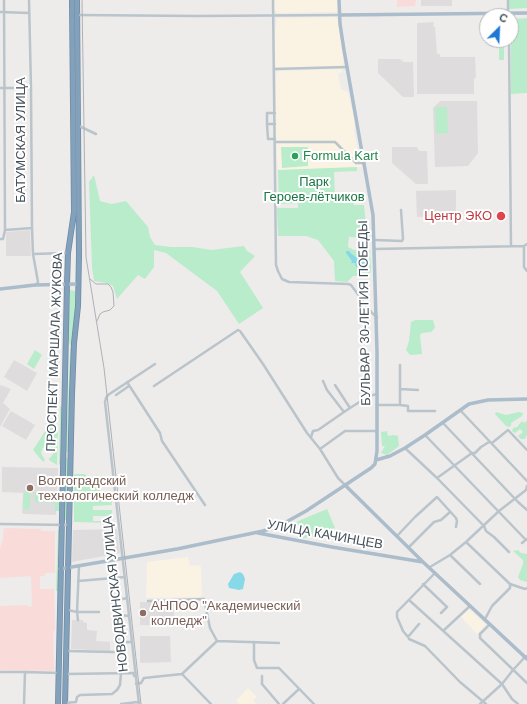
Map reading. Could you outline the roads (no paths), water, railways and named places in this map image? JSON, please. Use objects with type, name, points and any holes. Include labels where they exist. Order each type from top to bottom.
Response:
[{"type":"highway","name":"ПРОСПЕКТ МАРШАЛА ЖУКОВА","points":[[58,704],[68,253],[74,212],[72,0]]},
{"type":"highway","name":"ПРОСПЕКТ МАРШАЛА ЖУКОВА","points":[[65,703],[74,350],[78,306],[79,126],[77,0]]},
{"type":"highway","points":[[63,455],[71,455]]},
{"type":"main road","name":"БУЛЬВАР 30-ЛЕТИЯ ПОБЕДЫ","points":[[339,0],[347,67],[372,207],[375,240],[378,431],[376,460]]},
{"type":"main road","points":[[340,15],[479,15]]},
{"type":"main road","points":[[0,289],[36,285],[78,284]]},
{"type":"main road","points":[[255,532],[279,526],[290,521],[371,468],[376,460],[390,456],[405,448],[469,404],[479,401],[527,399]]},
{"type":"main road","points":[[345,485],[424,562],[526,657]]},
{"type":"main road","name":"УЛИЦА КАЧИНЦЕВ","points":[[60,569],[176,549],[255,532],[325,546],[424,562]]},
{"type":"street","points":[[0,239],[3,239],[5,230],[2,88],[4,0]]},
{"type":"street","name":"БАТУМСКАЯ УЛИЦА","points":[[29,0],[32,228],[33,254],[37,279],[36,285]]},
{"type":"street","points":[[273,0],[276,265],[282,278],[289,282],[348,284],[352,286],[372,313],[377,317]]},
{"type":"street","points":[[0,12],[29,13]]},
{"type":"street","points":[[77,15],[340,15]]},
{"type":"street","points":[[509,48],[511,246]]},
{"type":"street","points":[[274,69],[347,67]]},
{"type":"street","points":[[2,88],[31,88]]},
{"type":"street","points":[[274,113],[267,113],[268,139],[335,142],[356,163],[364,163]]},
{"type":"street","points":[[268,124],[275,124]]},
{"type":"street","points":[[79,126],[96,134]]},
{"type":"street","points":[[0,192],[5,192]]},
{"type":"street","points":[[375,240],[402,241],[401,210]]},
{"type":"street","points":[[5,230],[32,228]]},
{"type":"street","points":[[375,248],[526,245],[524,267],[527,271]]},
{"type":"street","points":[[33,254],[68,253]]},
{"type":"street","points":[[154,386],[238,330],[240,331],[311,437],[320,448],[338,478],[345,485]]},
{"type":"street","name":"НОВОДВИНСКАЯ УЛИЦА","points":[[139,703],[105,402],[108,395],[156,364]]},
{"type":"street","points":[[400,365],[400,404]]},
{"type":"street","points":[[323,380],[326,390],[344,412]]},
{"type":"street","points":[[127,382],[160,433],[162,441],[205,505]]},
{"type":"street","points":[[335,385],[350,408]]},
{"type":"street","points":[[116,395],[130,386]]},
{"type":"street","points":[[400,389],[418,390]]},
{"type":"street","points":[[311,437],[313,431],[318,430],[369,396],[377,394]]},
{"type":"street","points":[[377,404],[400,404],[408,406],[408,411],[435,411]]},
{"type":"street","points":[[460,410],[527,482]]},
{"type":"street","points":[[443,423],[527,510]]},
{"type":"street","points":[[437,478],[472,453],[475,453],[480,447],[492,443],[508,430],[527,450]]},
{"type":"street","points":[[320,448],[345,431],[378,431]]},
{"type":"street","points":[[425,435],[526,539],[522,543]]},
{"type":"street","points":[[405,448],[437,478],[484,526],[486,531],[509,552]]},
{"type":"street","points":[[430,567],[450,555],[499,511],[527,489]]},
{"type":"street","points":[[397,536],[436,497],[456,518],[456,527]]},
{"type":"street","points":[[409,547],[434,522],[441,520],[450,512]]},
{"type":"street","points":[[0,524],[70,525]]},
{"type":"street","points":[[466,542],[510,584],[525,589],[527,588]]},
{"type":"street","points":[[450,555],[480,584]]},
{"type":"street","points":[[78,620],[79,566]]},
{"type":"street","points":[[419,624],[408,637],[399,623],[397,612],[435,572]]},
{"type":"street","points":[[78,581],[125,577]]},
{"type":"street","points":[[423,584],[447,607],[441,613]]},
{"type":"street","points":[[484,619],[492,606],[510,588],[510,584]]},
{"type":"street","points":[[118,600],[128,598]]},
{"type":"street","points":[[148,601],[204,600],[210,628],[217,641]]},
{"type":"street","points":[[409,600],[502,684],[512,699],[518,704]]},
{"type":"street","points":[[443,631],[470,605]]},
{"type":"street","points":[[67,610],[77,612],[99,612]]},
{"type":"street","points":[[129,616],[120,615],[118,642],[132,642]]},
{"type":"street","points":[[490,624],[480,634],[480,638],[527,683]]},
{"type":"street","points":[[409,639],[425,646],[456,678],[486,704]]},
{"type":"street","points":[[66,674],[134,673],[136,684],[141,683],[144,678],[182,674],[217,641],[279,643]]},
{"type":"street","points":[[254,642],[254,660],[257,668],[279,668],[314,704]]},
{"type":"street","points":[[66,651],[114,652]]},
{"type":"street","points":[[480,704],[484,702],[502,684],[526,657]]},
{"type":"street","points":[[0,672],[59,673]]},
{"type":"street","points":[[24,704],[25,672]]},
{"type":"street","points":[[65,703],[76,702],[77,697],[80,695],[112,694],[117,690],[121,680],[121,673]]},
{"type":"street","points":[[182,674],[211,704]]},
{"type":"street","points":[[262,676],[262,684],[279,704]]},
{"type":"street","points":[[283,704],[299,689]]},
{"type":"street","points":[[121,704],[139,703]]},
{"type":"water","points":[[346,251],[349,251],[358,258],[361,255],[366,254],[364,258],[366,261],[367,272],[362,270],[361,267],[356,267],[355,263],[351,263],[352,261]]},
{"type":"water","points":[[240,572],[243,574],[245,579],[243,589],[239,590],[229,588],[228,584],[234,574]]},
{"type":"tram line","points":[[82,0],[86,257],[104,368],[141,704]]},
{"type":"tram line","points":[[90,279],[96,284],[108,284],[113,292],[114,306],[110,310],[100,314],[97,321]]},
{"type":"place","name":"Formula Kart","points":[[295,156]]},
{"type":"place","name":"Центр ЭКО","points":[[501,216]]},
{"type":"place","name":"Волгоградский технологический колледж","points":[[30,488]]},
{"type":"place","name":"АНПОО \"Академический колледж\"","points":[[143,613]]},
{"type":"park label","name":"Парк Героев-лётчиков","points":[[314,190]]}]
